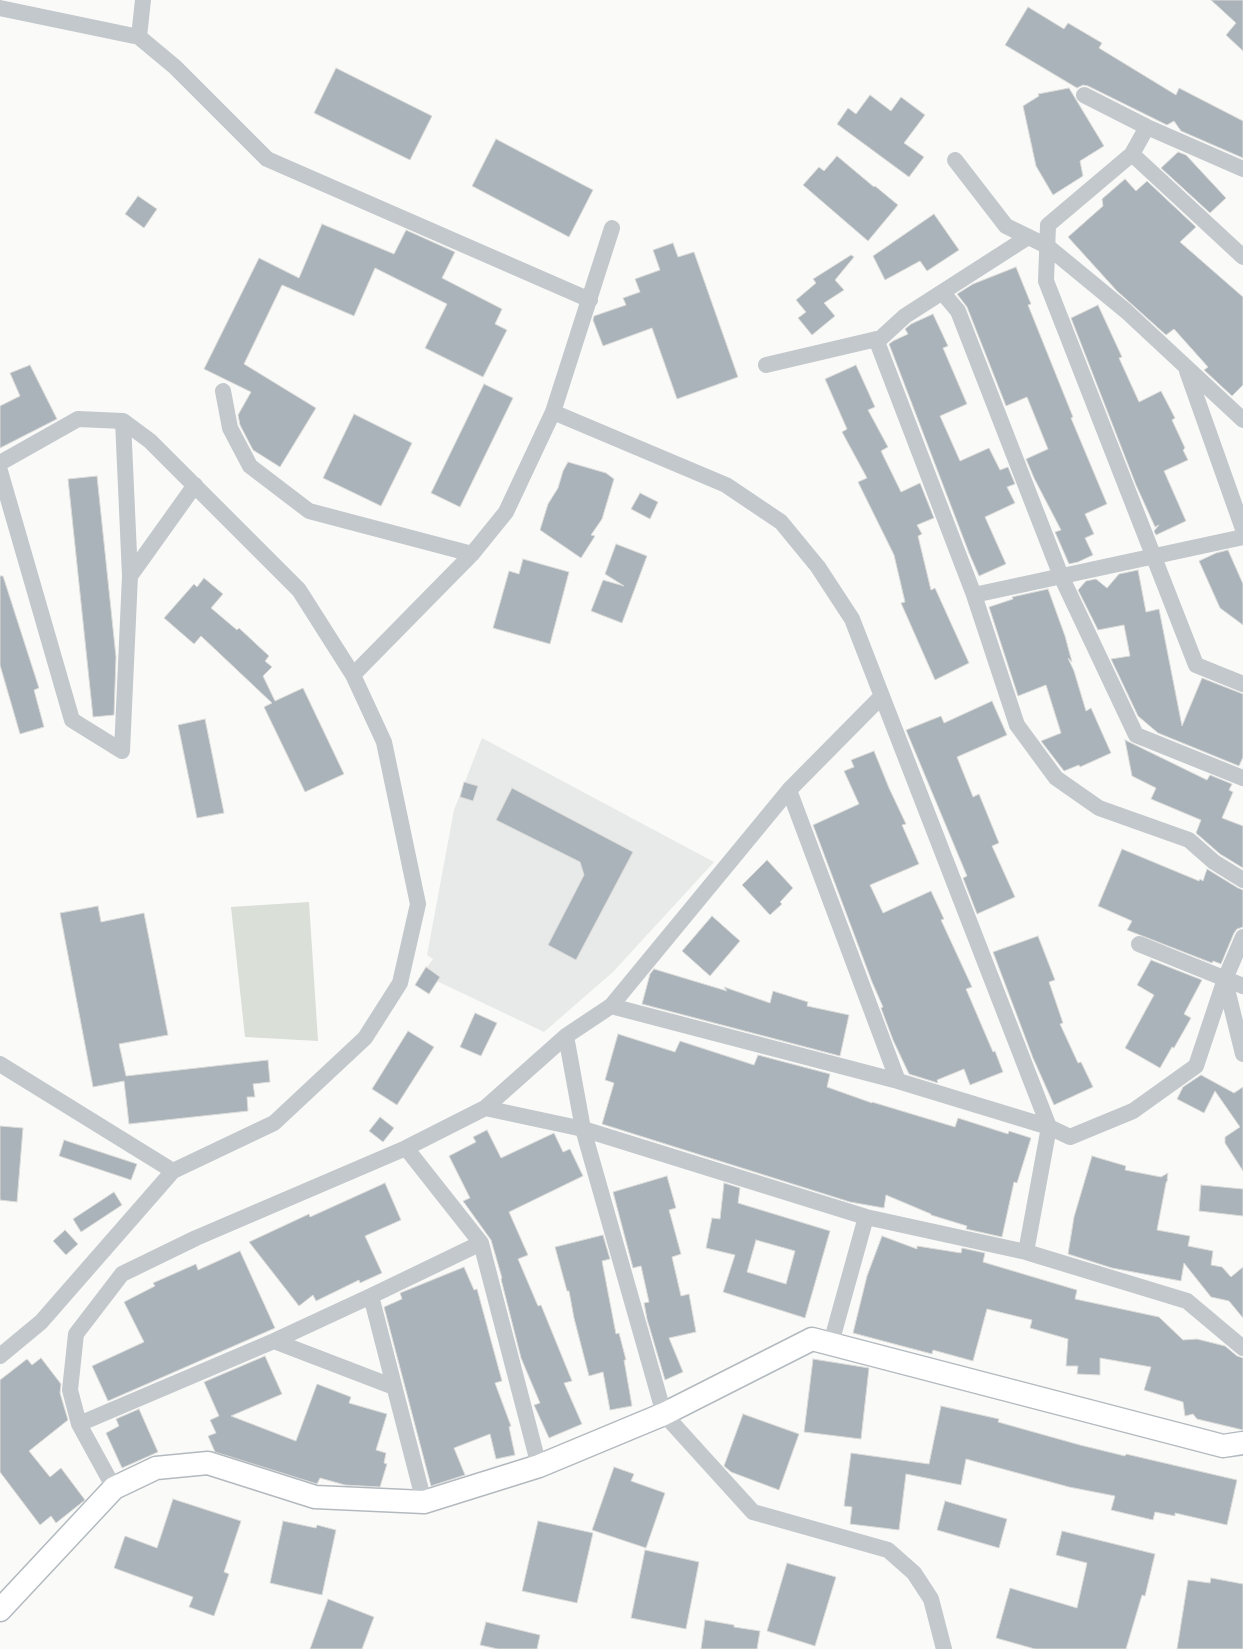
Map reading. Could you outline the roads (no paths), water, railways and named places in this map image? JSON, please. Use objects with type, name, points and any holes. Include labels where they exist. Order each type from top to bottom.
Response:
[{"type":"street","points":[[139,37],[143,0]]},
{"type":"street","points":[[0,8],[139,37],[175,67],[267,159],[590,300]]},
{"type":"street","points":[[1084,96],[1147,127],[1243,169]]},
{"type":"street","points":[[1147,127],[1132,154],[1048,225],[1046,282],[1196,665],[1243,684]]},
{"type":"street","points":[[1132,154],[1243,257]]},
{"type":"street","points":[[955,160],[1006,226],[1047,246],[1126,311],[1243,420]]},
{"type":"street","points":[[354,675],[472,554],[506,512],[553,412],[612,228]]},
{"type":"street","points":[[766,365],[881,338],[905,316],[1028,237]]},
{"type":"street","points":[[942,292],[958,311],[1061,576],[1136,735],[1243,778]]},
{"type":"street","points":[[876,339],[974,595],[1017,726],[1056,778],[1099,808],[1189,840],[1214,862],[1243,880]]},
{"type":"street","points":[[1186,367],[1243,529]]},
{"type":"street","points":[[223,391],[230,428],[250,466],[309,511],[472,554]]},
{"type":"street","points":[[553,412],[726,485],[782,522],[818,567],[852,619],[1049,1127],[1026,1252]]},
{"type":"street","points":[[0,463],[78,419],[123,421],[150,441],[299,590],[354,675],[384,742],[418,904],[400,984],[365,1038],[274,1123],[173,1171],[41,1322],[0,1356]]},
{"type":"street","points":[[0,471],[72,720],[122,751],[130,576],[123,421]]},
{"type":"street","points":[[130,576],[195,485]]},
{"type":"street","points":[[974,595],[1243,536]]},
{"type":"street","points":[[114,1488],[80,1424],[70,1390],[76,1334],[122,1274],[196,1238],[406,1148],[485,1108],[566,1036],[611,1006],[788,790],[882,696]]},
{"type":"street","points":[[788,790],[898,1081]]},
{"type":"street","points":[[611,1006],[898,1081],[1049,1127],[1070,1136],[1133,1111],[1196,1066],[1225,979],[1243,937]]},
{"type":"street","points":[[1139,944],[1243,986]]},
{"type":"street","points":[[1225,979],[1243,1054]]},
{"type":"street","points":[[566,1036],[583,1128],[664,1414],[753,1512],[888,1550],[914,1573],[931,1599],[944,1649]]},
{"type":"street","points":[[0,1064],[173,1171]]},
{"type":"street","points":[[485,1108],[583,1128],[866,1217],[1026,1252],[1187,1301],[1243,1348]]},
{"type":"street","points":[[406,1148],[481,1243],[539,1466]]},
{"type":"street","points":[[831,1344],[866,1217]]},
{"type":"street","points":[[80,1424],[274,1341],[481,1243]]},
{"type":"street","points":[[371,1296],[424,1502]]},
{"type":"street","points":[[0,1610],[114,1488],[156,1468],[208,1463],[315,1497],[424,1502],[539,1466],[664,1414],[812,1339],[1224,1446],[1243,1443]]},
{"type":"street","points":[[274,1341],[394,1387]]}]
